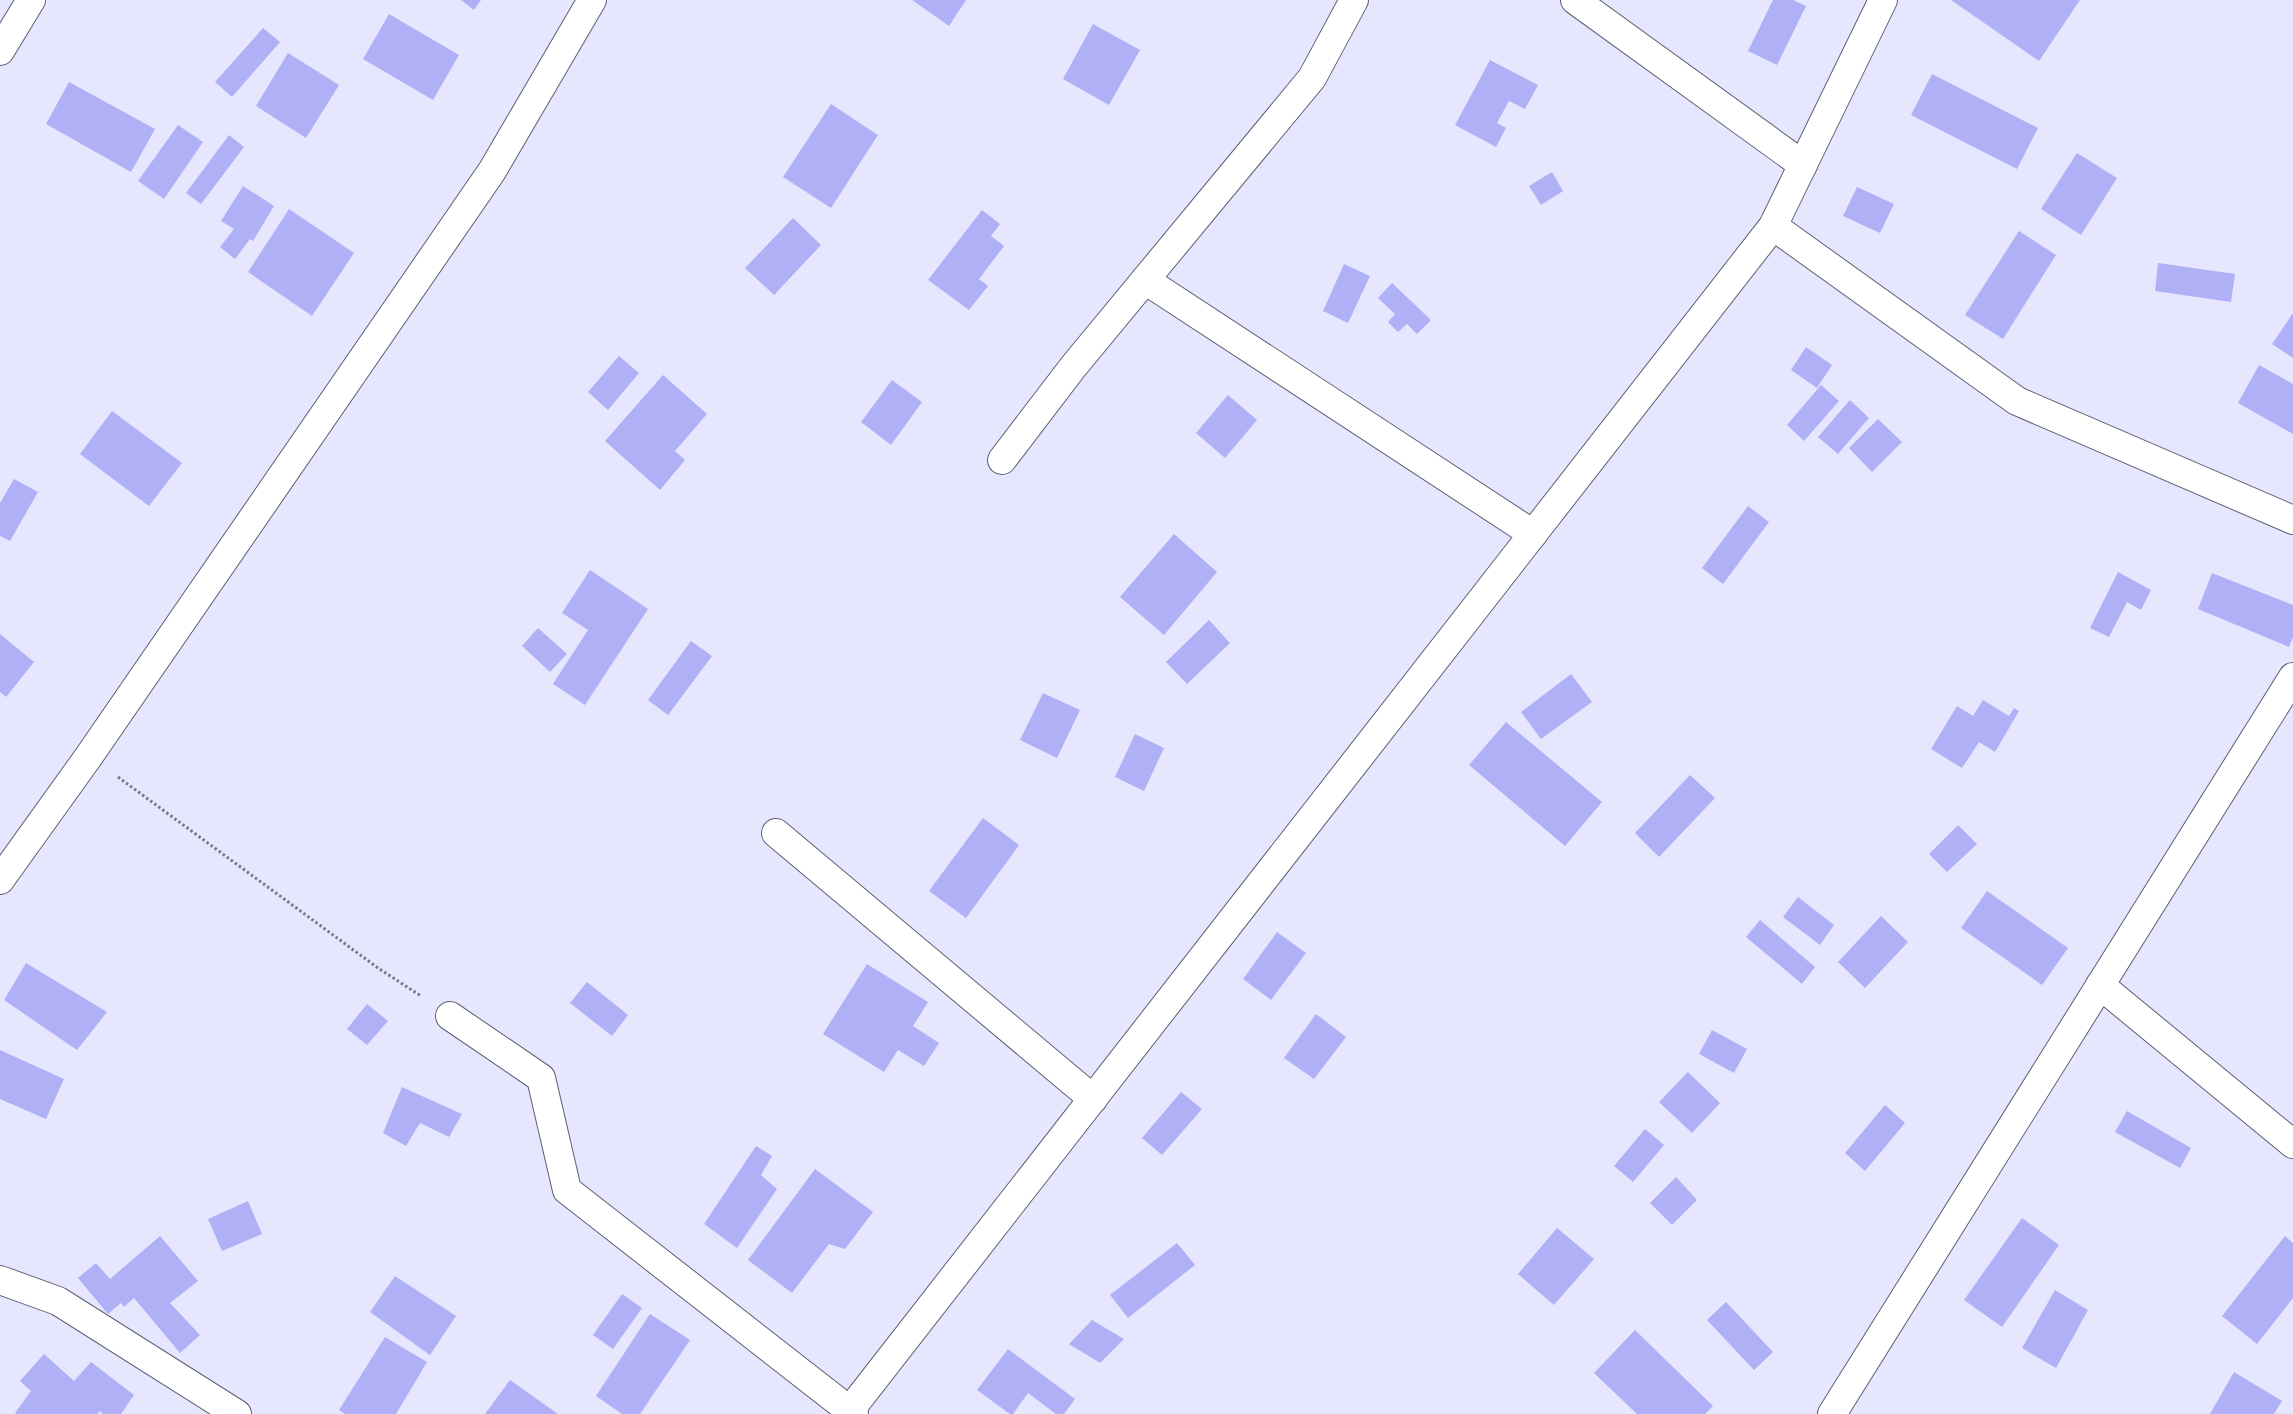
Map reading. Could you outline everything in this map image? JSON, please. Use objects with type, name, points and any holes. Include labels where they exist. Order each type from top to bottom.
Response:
[{"type":"street","points":[[0,51],[31,0]]},
{"type":"street","points":[[0,880],[90,756],[492,171],[592,0]]},
{"type":"street","points":[[1002,460],[1073,367],[1312,78],[1354,0]]},
{"type":"street","points":[[1575,0],[1803,165]]},
{"type":"street","points":[[450,1016],[541,1078],[567,1190],[850,1413],[1773,226],[1883,0]]},
{"type":"street","points":[[1773,226],[2017,401],[2293,520]]},
{"type":"street","points":[[1145,280],[1533,534]]},
{"type":"street","points":[[1832,1414],[2293,677]]},
{"type":"street","points":[[776,833],[1093,1099]]},
{"type":"street","points":[[2100,985],[2293,1144]]},
{"type":"street","points":[[0,1280],[58,1300],[238,1414]]},
{"type":"path","points":[[90,756],[378,968],[450,1016]]},
{"type":"building","points":[[461,0],[481,0],[474,10]]},
{"type":"building","points":[[912,0],[966,0],[949,26]]},
{"type":"building","points":[[1773,0],[1793,0],[1806,6],[1777,65],[1748,51]]},
{"type":"building","points":[[1951,0],[2080,0],[2039,61]]},
{"type":"building","points":[[389,14],[459,55],[433,100],[363,59]]},
{"type":"building","points":[[1093,24],[1140,50],[1109,105],[1063,79]]},
{"type":"building","points":[[263,28],[280,42],[232,97],[215,82]]},
{"type":"building","points":[[288,53],[339,85],[306,138],[256,106]]},
{"type":"building","points":[[1490,60],[1538,85],[1525,109],[1509,101],[1497,123],[1506,128],[1496,147],[1455,125]]},
{"type":"building","points":[[1932,74],[2038,128],[2017,169],[1911,115]]},
{"type":"building","points":[[69,82],[155,129],[131,172],[46,124]]},
{"type":"building","points":[[831,104],[878,135],[831,208],[783,177]]},
{"type":"building","points":[[178,125],[203,142],[164,199],[138,181]]},
{"type":"building","points":[[229,135],[244,147],[201,204],[186,193]]},
{"type":"building","points":[[2077,153],[2117,178],[2081,235],[2041,209]]},
{"type":"building","points":[[1552,172],[1563,191],[1541,205],[1529,186]]},
{"type":"building","points":[[243,186],[274,206],[253,241],[250,239],[235,259],[220,247],[234,229],[221,221]]},
{"type":"building","points":[[1857,187],[1894,204],[1880,233],[1843,216]]},
{"type":"building","points":[[289,209],[354,253],[312,316],[248,272]]},
{"type":"building","points":[[982,210],[1000,224],[991,236],[1004,246],[979,279],[988,286],[969,310],[928,280]]},
{"type":"building","points":[[793,218],[821,245],[774,295],[745,268]]},
{"type":"building","points":[[2019,231],[2056,255],[2003,339],[1965,315]]},
{"type":"building","points":[[2158,263],[2235,274],[2231,302],[2155,291]]},
{"type":"building","points":[[1344,264],[1370,276],[1348,323],[1323,311]]},
{"type":"building","points":[[1392,283],[1431,320],[1417,334],[1407,324],[1398,332],[1388,322],[1395,314],[1378,298]]},
{"type":"building","points":[[2293,313],[2293,358],[2272,344]]},
{"type":"building","points":[[1806,347],[1832,365],[1817,388],[1791,370]]},
{"type":"building","points":[[619,356],[639,373],[608,410],[588,392]]},
{"type":"building","points":[[2259,365],[2293,384],[2293,434],[2238,403]]},
{"type":"building","points":[[663,375],[707,414],[675,451],[685,460],[660,490],[605,441]]},
{"type":"building","points":[[892,380],[922,402],[891,445],[861,422]]},
{"type":"building","points":[[1821,385],[1839,401],[1804,441],[1787,425]]},
{"type":"building","points":[[1228,395],[1257,420],[1225,458],[1196,433]]},
{"type":"building","points":[[1850,400],[1869,418],[1838,454],[1818,437]]},
{"type":"building","points":[[112,411],[182,463],[149,506],[80,454]]},
{"type":"building","points":[[1878,419],[1902,442],[1872,472],[1849,448]]},
{"type":"building","points":[[14,479],[38,492],[10,541],[0,536],[0,503]]},
{"type":"building","points":[[1748,506],[1769,522],[1723,584],[1702,568]]},
{"type":"building","points":[[1174,534],[1217,572],[1164,635],[1120,597]]},
{"type":"building","points":[[590,570],[648,609],[585,705],[553,684],[588,630],[562,613]]},
{"type":"building","points":[[2118,572],[2151,590],[2141,610],[2127,602],[2109,637],[2090,628]]},
{"type":"building","points":[[2212,573],[2293,605],[2293,637],[2289,647],[2198,609]]},
{"type":"building","points":[[1209,620],[1230,643],[1187,684],[1166,662]]},
{"type":"building","points":[[538,628],[567,654],[550,672],[522,646]]},
{"type":"building","points":[[0,634],[34,662],[6,697],[0,692]]},
{"type":"building","points":[[691,641],[712,656],[668,715],[648,700]]},
{"type":"building","points":[[1571,674],[1592,702],[1541,739],[1521,712]]},
{"type":"building","points":[[1043,693],[1080,710],[1057,758],[1020,740]]},
{"type":"building","points":[[1983,700],[2009,716],[2014,708],[2019,711],[1995,752],[1979,742],[1962,768],[1931,749],[1957,706],[1973,716]]},
{"type":"building","points":[[1506,722],[1602,802],[1565,846],[1469,765]]},
{"type":"building","points":[[1135,734],[1164,748],[1144,791],[1115,777]]},
{"type":"building","points":[[1690,775],[1715,798],[1659,857],[1635,833]]},
{"type":"building","points":[[983,818],[1019,845],[966,918],[929,891]]},
{"type":"building","points":[[1958,825],[1977,844],[1947,872],[1929,854]]},
{"type":"building","points":[[1987,891],[2068,948],[2042,985],[1961,928]]},
{"type":"building","points":[[1798,897],[1834,925],[1820,945],[1783,917]]},
{"type":"building","points":[[1881,916],[1908,942],[1865,988],[1838,962]]},
{"type":"building","points":[[1760,920],[1815,967],[1802,984],[1746,937]]},
{"type":"building","points":[[1277,932],[1306,953],[1271,1000],[1243,979]]},
{"type":"building","points":[[26,963],[107,1012],[77,1050],[4,1000]]},
{"type":"building","points":[[867,964],[928,1002],[913,1026],[939,1043],[924,1066],[898,1050],[884,1072],[823,1034]]},
{"type":"building","points":[[587,982],[628,1015],[612,1036],[570,1003]]},
{"type":"building","points":[[367,1004],[388,1021],[367,1045],[347,1029]]},
{"type":"building","points":[[1316,1014],[1346,1037],[1314,1079],[1284,1058]]},
{"type":"building","points":[[1712,1030],[1747,1049],[1734,1073],[1699,1054]]},
{"type":"building","points":[[0,1050],[64,1079],[46,1119],[0,1099]]},
{"type":"building","points":[[1688,1072],[1720,1103],[1692,1133],[1659,1102]]},
{"type":"building","points":[[402,1087],[462,1114],[449,1137],[420,1123],[406,1146],[383,1133]]},
{"type":"building","points":[[1181,1092],[1202,1109],[1162,1155],[1142,1138]]},
{"type":"building","points":[[1885,1105],[1905,1123],[1865,1171],[1845,1153]]},
{"type":"building","points":[[2127,1111],[2191,1148],[2180,1168],[2115,1132]]},
{"type":"building","points":[[1645,1129],[1664,1145],[1633,1182],[1614,1166]]},
{"type":"building","points":[[756,1146],[772,1156],[761,1175],[777,1189],[737,1248],[704,1224]]},
{"type":"building","points":[[815,1169],[873,1212],[845,1249],[829,1244],[792,1293],[748,1260]]},
{"type":"building","points":[[1676,1177],[1697,1200],[1672,1225],[1650,1203]]},
{"type":"building","points":[[248,1201],[262,1234],[222,1251],[208,1219]]},
{"type":"building","points":[[2022,1218],[2059,1245],[2002,1327],[1964,1300]]},
{"type":"building","points":[[1557,1228],[1594,1259],[1554,1305],[1518,1274]]},
{"type":"building","points":[[160,1236],[198,1281],[170,1303],[200,1335],[180,1353],[134,1298],[124,1307],[121,1303],[108,1314],[78,1278],[96,1263],[110,1279]]},
{"type":"building","points":[[2285,1236],[2293,1243],[2293,1298],[2257,1344],[2222,1316]]},
{"type":"building","points":[[1177,1243],[1195,1265],[1128,1318],[1110,1295]]},
{"type":"building","points":[[395,1276],[456,1316],[430,1355],[370,1312]]},
{"type":"building","points":[[2055,1290],[2088,1310],[2056,1368],[2022,1348]]},
{"type":"building","points":[[622,1294],[642,1308],[613,1349],[593,1335]]},
{"type":"building","points":[[1726,1302],[1773,1352],[1754,1370],[1707,1320]]},
{"type":"building","points":[[650,1314],[690,1340],[640,1414],[622,1414],[596,1396]]},
{"type":"building","points":[[1092,1320],[1124,1339],[1100,1363],[1069,1344]]},
{"type":"building","points":[[1635,1330],[1713,1406],[1705,1414],[1637,1414],[1594,1373]]},
{"type":"building","points":[[385,1337],[427,1362],[396,1414],[345,1414],[339,1410]]},
{"type":"building","points":[[1008,1349],[1075,1399],[1064,1414],[1056,1414],[1028,1393],[1013,1414],[1010,1414],[977,1390]]},
{"type":"building","points":[[44,1354],[74,1381],[91,1362],[134,1395],[121,1414],[103,1414],[100,1411],[97,1414],[16,1414],[31,1391],[20,1381]]},
{"type":"building","points":[[2234,1372],[2282,1401],[2274,1414],[2210,1414]]},
{"type":"building","points":[[510,1380],[558,1414],[485,1414]]}]
